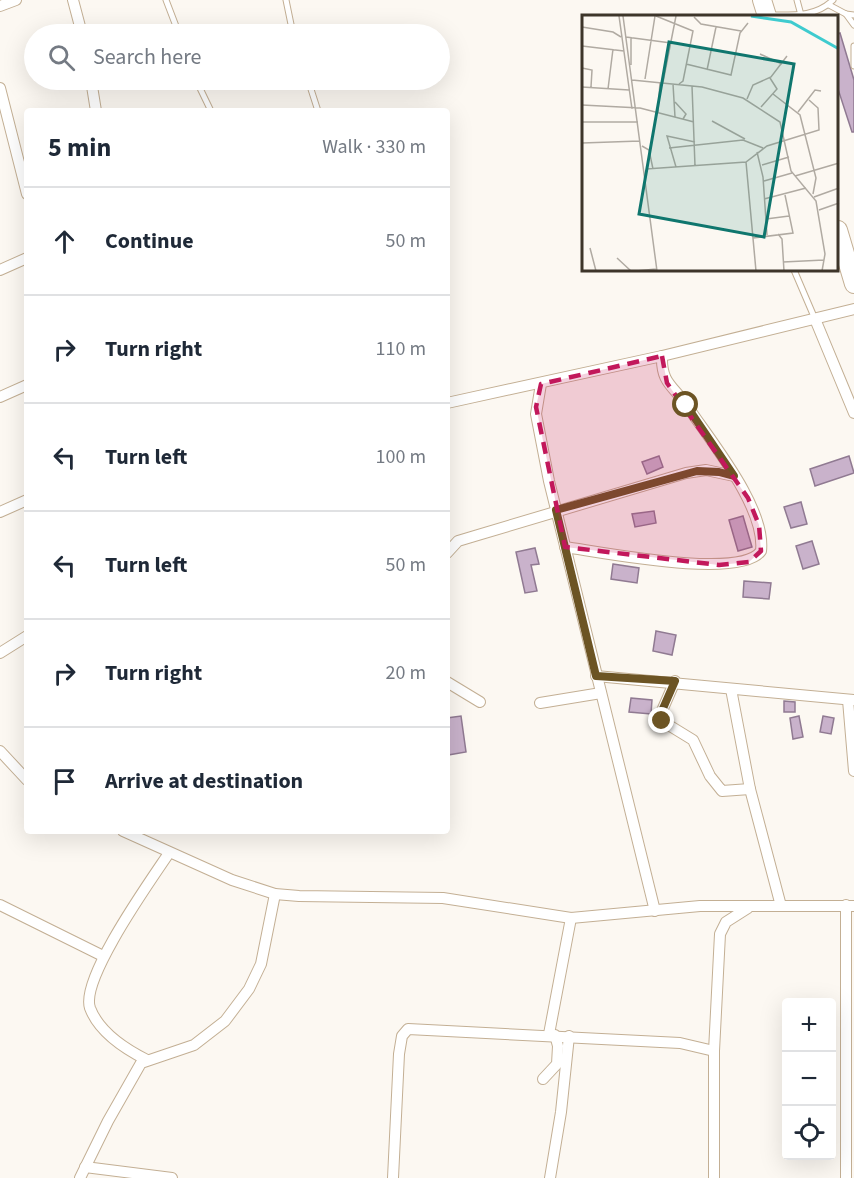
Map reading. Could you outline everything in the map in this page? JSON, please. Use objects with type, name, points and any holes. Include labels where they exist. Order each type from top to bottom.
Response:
[{"type":"highway","points":[[839,236],[854,284]]},
{"type":"street","points":[[0,6],[16,0]]},
{"type":"street","points":[[74,0],[80,24]]},
{"type":"street","points":[[0,88],[4,121],[24,184]]},
{"type":"street","points":[[93,90],[96,108]]},
{"type":"street","points":[[0,270],[24,259]]},
{"type":"street","points":[[450,402],[541,384],[854,309]]},
{"type":"street","points":[[814,319],[854,413]]},
{"type":"street","points":[[565,547],[719,565],[749,562],[761,551],[761,534],[754,511],[734,476],[686,405],[667,383],[661,371],[662,356]]},
{"type":"street","points":[[541,384],[536,414],[556,510],[655,911]]},
{"type":"street","points":[[0,397],[24,387]]},
{"type":"street","points":[[450,550],[458,542],[556,510],[697,471],[719,472],[734,476]]},
{"type":"street","points":[[0,512],[24,501]]},
{"type":"street","points":[[0,653],[24,638]]},
{"type":"street","points":[[596,676],[675,681],[732,689],[851,700],[854,771]]},
{"type":"street","points":[[675,681],[661,713],[662,721],[693,740],[710,776],[722,791],[750,789]]},
{"type":"street","points":[[450,684],[480,702]]},
{"type":"street","points":[[732,689],[750,789],[781,906]]},
{"type":"street","points":[[540,703],[601,693]]},
{"type":"street","points":[[0,751],[24,777]]},
{"type":"street","points":[[129,834],[232,880],[275,894],[443,898],[571,918],[700,906],[748,908],[850,906],[848,1176]]},
{"type":"street","points":[[147,1060],[112,1038],[90,1007],[88,996],[104,956],[169,853]]},
{"type":"street","points":[[172,1178],[82,1173],[133,1074],[141,1063],[194,1046],[225,1021],[249,988],[261,964],[275,894]]},
{"type":"street","points":[[0,905],[104,956]]},
{"type":"street","points":[[714,1178],[714,1051],[721,927],[748,908]]},
{"type":"street","points":[[543,1079],[557,1064],[559,1056],[552,1035],[571,918]]},
{"type":"street","points":[[393,1178],[396,1092],[404,1032],[414,1028],[680,1043],[714,1051]]},
{"type":"street","points":[[550,1178],[561,1112],[569,1036]]},
{"type":"lane","points":[[286,0],[291,24]]},
{"type":"lane","points":[[797,0],[801,15]]},
{"type":"lane","points":[[166,1],[174,24]]},
{"type":"lane","points":[[763,12],[801,15],[831,2],[846,14],[854,25]]},
{"type":"lane","points":[[846,14],[854,15]]},
{"type":"lane","points":[[854,46],[854,66]]},
{"type":"lane","points":[[201,90],[210,108]]},
{"type":"lane","points":[[311,90],[317,108]]},
{"type":"lane","points":[[795,272],[814,319]]},
{"type":"highlighted area","points":[[662,356],[667,383],[748,498],[759,525],[761,551],[749,562],[719,565],[565,547],[536,407],[541,384]]},
{"type":"building","points":[[839,33],[854,80],[854,132],[852,132],[839,92]]},
{"type":"building","points":[[659,456],[663,467],[647,474],[642,462]]},
{"type":"building","points":[[849,456],[854,473],[815,486],[810,469]]},
{"type":"building","points":[[801,502],[807,524],[791,528],[784,507]]},
{"type":"building","points":[[654,511],[656,523],[635,527],[632,514]]},
{"type":"building","points":[[743,516],[752,547],[738,551],[729,520]]},
{"type":"building","points":[[812,541],[819,564],[803,569],[796,546]]},
{"type":"building","points":[[535,548],[539,564],[531,565],[537,591],[525,593],[516,552]]},
{"type":"building","points":[[613,564],[639,568],[637,583],[611,579]]},
{"type":"building","points":[[744,581],[771,583],[769,599],[743,597]]},
{"type":"building","points":[[656,631],[676,635],[672,655],[653,651]]},
{"type":"building","points":[[631,698],[652,700],[651,714],[629,712]]},
{"type":"building","points":[[784,701],[795,702],[795,712],[784,712]]},
{"type":"building","points":[[461,716],[466,752],[450,755],[450,718]]},
{"type":"building","points":[[799,716],[803,737],[793,739],[790,718]]},
{"type":"building","points":[[823,716],[834,718],[831,734],[820,732]]},
{"type":"route","points":[[662,721],[661,713],[675,681],[596,676],[556,510],[686,473],[706,470],[734,476],[686,405]]}]
